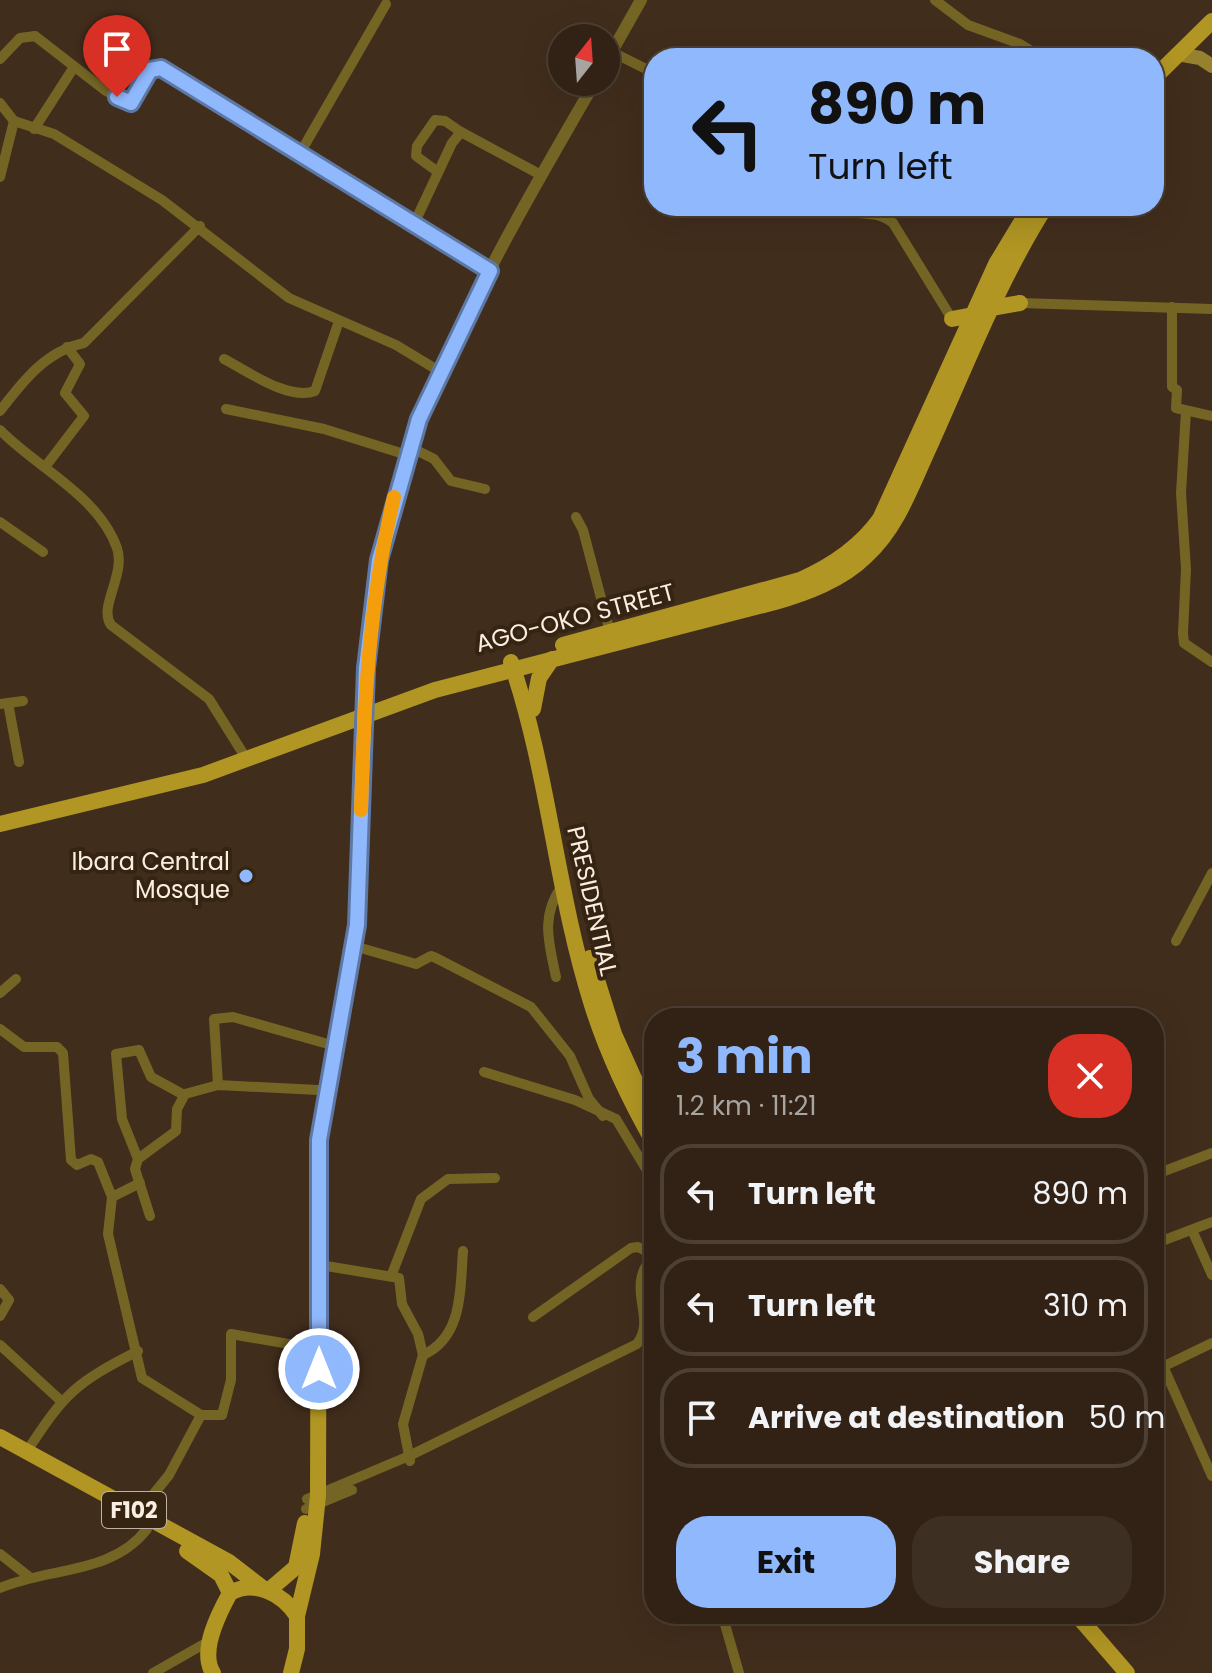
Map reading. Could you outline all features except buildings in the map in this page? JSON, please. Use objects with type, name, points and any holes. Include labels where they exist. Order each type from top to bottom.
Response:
[{"type":"main road","points":[[1164,56],[1212,9]]},
{"type":"main road","points":[[1164,73],[1199,55],[1208,25]]},
{"type":"main road","points":[[0,824],[203,775],[359,715],[471,681],[516,663],[552,659],[801,594],[865,558],[894,523],[991,308],[1002,272],[1026,216]]},
{"type":"main road","points":[[1011,249],[1038,216]]},
{"type":"main road","points":[[1002,272],[1009,296],[1020,303]]},
{"type":"main road","name":"AGO-OKO STREET","points":[[0,817],[131,787],[244,755],[359,715],[431,683],[516,663],[610,632],[800,580],[821,571],[863,541],[880,519],[973,315],[1002,272]]},
{"type":"main road","points":[[991,308],[1020,303]]},
{"type":"main road","points":[[963,336],[952,319],[973,315]]},
{"type":"main road","points":[[529,709],[539,678],[552,659]]},
{"type":"main road","name":"PRESIDENTIAL","points":[[516,663],[529,709],[562,886],[592,1005],[621,1079],[644,1124]]},
{"type":"main road","points":[[471,681],[504,684],[529,709],[602,999],[624,1058],[644,1099]]},
{"type":"main road","points":[[213,1673],[208,1660],[211,1640],[230,1593],[240,1588],[266,1590],[296,1567],[312,1503],[320,1265],[321,1116],[354,946],[359,715]]},
{"type":"main road","points":[[293,1670],[297,1616],[312,1554],[313,1139],[318,1090],[349,926],[359,715]]},
{"type":"main road","name":"F102","points":[[0,1437],[245,1572],[266,1590],[285,1600],[297,1616]]},
{"type":"main road","name":"F102","points":[[0,1448],[203,1560],[221,1575],[230,1593]]},
{"type":"main road","points":[[1071,1624],[1113,1673]]},
{"type":"main road","points":[[1085,1624],[1127,1673]]},
{"type":"street","points":[[935,0],[968,25],[1027,48]]},
{"type":"street","points":[[620,38],[640,3]]},
{"type":"street","points":[[299,155],[386,4]]},
{"type":"street","points":[[0,59],[29,34],[49,45],[106,91],[131,103],[150,70],[161,68],[490,271]]},
{"type":"street","points":[[620,61],[644,69]]},
{"type":"street","points":[[34,129],[74,67]]},
{"type":"street","points":[[359,715],[379,560],[408,451],[439,371],[541,175],[587,96]]},
{"type":"street","points":[[0,103],[14,121],[54,134],[200,226],[273,287],[309,309],[396,345],[439,371]]},
{"type":"street","points":[[438,172],[416,156],[417,146],[435,120],[445,121],[541,175]]},
{"type":"street","points":[[0,177],[14,121]]},
{"type":"street","points":[[413,226],[461,132]]},
{"type":"street","points":[[881,216],[893,223],[952,319]]},
{"type":"street","points":[[0,411],[32,370],[67,347],[84,343],[200,226]]},
{"type":"street","points":[[1020,303],[1212,309]]},
{"type":"street","points":[[1172,307],[1172,387],[1177,390],[1176,408],[1212,416]]},
{"type":"street","points":[[224,359],[291,391],[308,394],[315,391],[339,321]]},
{"type":"street","points":[[45,467],[84,416],[65,393],[80,364],[67,347]]},
{"type":"street","points":[[226,409],[324,429],[434,459],[451,481],[485,489]]},
{"type":"street","points":[[1186,411],[1181,493],[1186,569],[1184,643],[1212,662]]},
{"type":"street","points":[[0,431],[45,467],[108,528],[118,551],[121,571],[106,611],[107,619],[209,699],[244,755]]},
{"type":"street","points":[[576,517],[583,530],[610,632]]},
{"type":"street","points":[[0,522],[43,552]]},
{"type":"street","points":[[19,762],[4,703],[23,701]]},
{"type":"street","points":[[1176,941],[1212,873]]},
{"type":"street","points":[[556,977],[546,923],[549,906],[562,886]]},
{"type":"street","points":[[354,946],[416,964],[431,956],[531,1007],[570,1056],[589,1099],[603,1116]]},
{"type":"street","points":[[0,993],[16,979]]},
{"type":"street","points":[[218,1085],[214,1019],[233,1017],[328,1044]]},
{"type":"street","points":[[0,1029],[24,1047],[61,1049],[71,1160],[77,1165],[91,1159],[98,1162],[112,1197],[108,1234],[142,1378],[201,1415],[222,1415],[231,1380],[231,1334],[312,1348]]},
{"type":"street","points":[[138,1159],[122,1119],[116,1054],[139,1050],[151,1077],[184,1095],[218,1085],[318,1090]]},
{"type":"street","points":[[484,1072],[575,1100],[620,1122],[644,1164]]},
{"type":"street","points":[[150,1216],[135,1169],[138,1159],[176,1131],[177,1109],[184,1095]]},
{"type":"street","points":[[1164,1171],[1212,1153]]},
{"type":"street","points":[[392,1274],[421,1199],[448,1179],[495,1178]]},
{"type":"street","points":[[112,1197],[140,1183]]},
{"type":"street","points":[[1164,1240],[1212,1222]]},
{"type":"street","points":[[1192,1230],[1212,1275]]},
{"type":"street","points":[[533,1317],[631,1248],[644,1252]]},
{"type":"street","points":[[423,1355],[438,1348],[455,1322],[463,1251]]},
{"type":"street","points":[[320,1265],[392,1274],[399,1278],[402,1304],[418,1334],[423,1355],[403,1424],[410,1459]]},
{"type":"street","points":[[644,1265],[639,1280],[644,1318]]},
{"type":"street","points":[[0,1289],[9,1300],[0,1316]]},
{"type":"street","points":[[410,1459],[637,1344],[644,1328]]},
{"type":"street","points":[[312,1503],[629,1355],[644,1342]]},
{"type":"street","points":[[1164,1367],[1212,1343]]},
{"type":"street","points":[[0,1345],[60,1400]]},
{"type":"street","points":[[27,1451],[60,1400],[107,1366],[138,1351]]},
{"type":"street","points":[[1164,1379],[1212,1476]]},
{"type":"street","points":[[139,1512],[169,1475],[201,1415]]},
{"type":"street","points":[[0,1588],[28,1576],[53,1576],[114,1557],[135,1545],[147,1529]]},
{"type":"street","points":[[0,1554],[28,1576]]},
{"type":"street","points":[[725,1624],[739,1673]]},
{"type":"street","points":[[158,1672],[211,1640]]},
{"type":"slow traffic","points":[[361,810],[366,668],[379,560],[394,497]]},
{"type":"place","name":"Ibara Central Mosque","points":[[246,876]]},
{"type":"route","points":[[117,97],[131,103],[150,70],[155,66],[161,68],[490,271],[439,371],[419,419],[395,493],[379,560],[366,668],[357,925],[350,976],[325,1091],[319,1140],[319,1369]]}]
